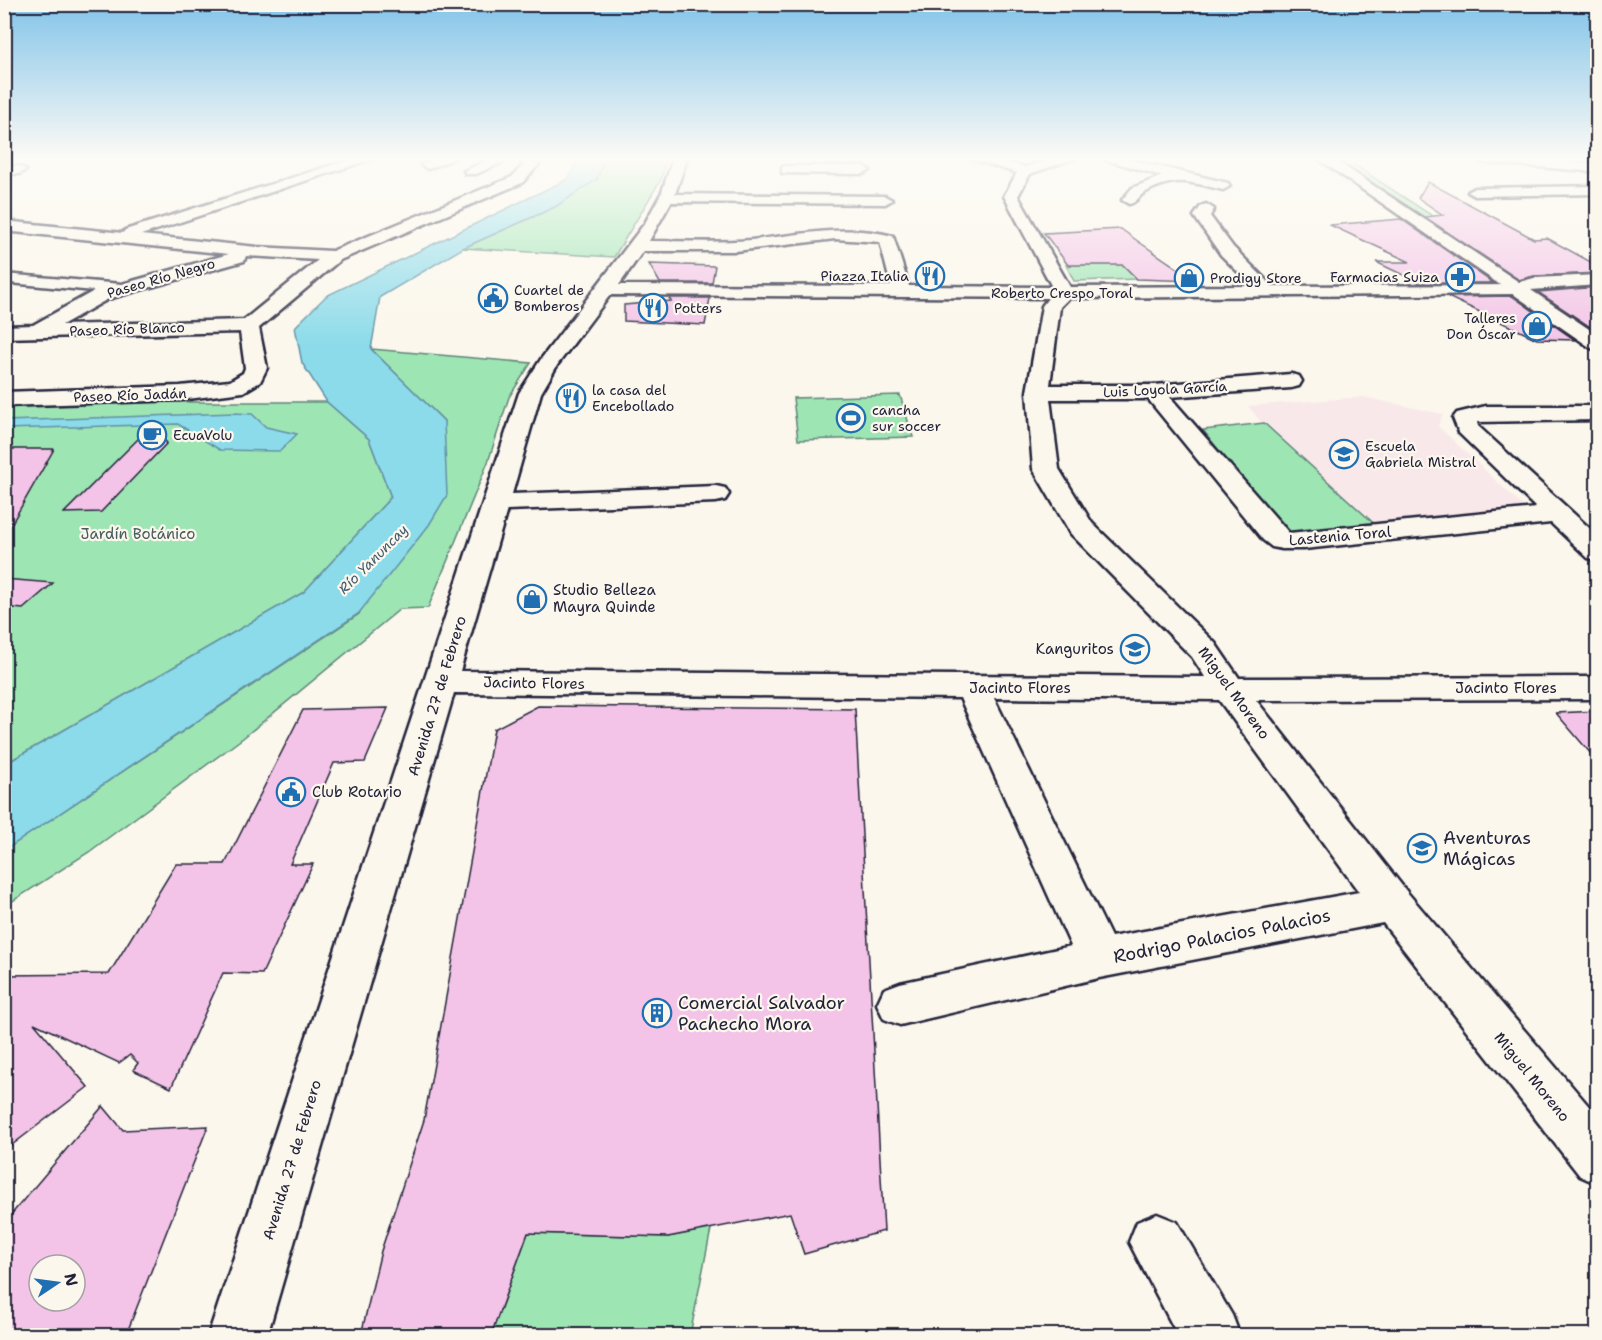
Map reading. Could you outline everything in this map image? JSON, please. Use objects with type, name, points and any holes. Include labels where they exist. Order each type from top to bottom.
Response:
[{"type":"street","points":[[119,237],[172,221]]},
{"type":"street","points":[[249,326],[334,256],[419,221]]},
{"type":"street","name":"Avenida 27 de Febrero","points":[[237,1335],[442,682],[514,439],[535,383],[546,363],[607,290],[639,246],[654,221]]},
{"type":"street","points":[[1024,221],[1064,294]]},
{"type":"street","points":[[1205,221],[1211,231],[1269,293]]},
{"type":"street","points":[[1421,221],[1598,325]]},
{"type":"street","points":[[1435,221],[1532,288],[1598,344]]},
{"type":"street","points":[[7,227],[257,252],[334,256]]},
{"type":"street","points":[[639,246],[719,246],[833,235],[874,236],[887,239],[902,292]]},
{"type":"street","name":"Paseo Río Negro","points":[[37,331],[101,295],[257,252]]},
{"type":"street","points":[[10,278],[122,288]]},
{"type":"street","name":"Roberto Crespo Toral","points":[[1532,288],[1598,280]]},
{"type":"street","name":"Roberto Crespo Toral","points":[[607,290],[1064,294],[1598,289]]},
{"type":"street","name":"Miguel Moreno","points":[[1064,294],[1051,306],[1038,392],[1046,469],[1081,528],[1204,650],[1229,689],[1392,904],[1598,1158]]},
{"type":"street","name":"Paseo Río Blanco","points":[[4,332],[249,326]]},
{"type":"street","name":"Paseo Río Jadán","points":[[4,399],[210,392],[235,387],[252,377],[256,368],[249,326]]},
{"type":"street","name":"Luis Loyola García","points":[[1038,392],[1154,392],[1291,381]]},
{"type":"street","name":"Lastenia Toral","points":[[1154,392],[1273,534],[1282,541],[1304,541],[1557,514]]},
{"type":"street","points":[[1598,413],[1486,413],[1465,418],[1467,428],[1598,552]]},
{"type":"street","points":[[495,503],[716,494]]},
{"type":"street","name":"Jacinto Flores","points":[[442,682],[1229,689],[1598,688]]},
{"type":"street","name":"Rodrigo Palacios Palacios","points":[[972,687],[1099,959],[1392,904]]},
{"type":"street","points":[[900,1004],[1099,959]]},
{"type":"street","points":[[1157,1242],[1210,1335]]},
{"type":"shaded area","name":"Escuela Gabriela Mistral","points":[[1363,397],[1443,414],[1438,426],[1527,510],[1377,528],[1280,531],[1200,429],[1261,422],[1248,406]]},
{"type":"green space","points":[[525,221],[636,221],[614,257],[463,248]]},
{"type":"green space","points":[[1416,221],[1439,221],[1527,278],[1501,278]]},
{"type":"green space","points":[[1066,265],[1123,265],[1137,279],[1074,281]]},
{"type":"green space","points":[[371,349],[531,363],[509,397],[488,462],[428,608],[400,609],[243,738],[89,852],[5,906],[5,850],[359,614],[444,421]]},
{"type":"green space","name":"cancha sur soccer","points":[[900,395],[913,437],[798,440],[793,398]]},
{"type":"green space","name":"Jardín Botánico","points":[[172,402],[327,402],[369,439],[391,497],[304,592],[5,764],[4,406]]},
{"type":"green space","points":[[1264,423],[1381,530],[1306,536],[1283,533],[1203,430]]},
{"type":"green space","points":[[711,1229],[690,1335],[491,1336],[528,1233],[668,1237]]},
{"type":"water","name":"Río Yanuncay","points":[[482,221],[525,221],[463,248],[380,297],[371,349],[444,421],[447,495],[429,525],[359,613],[5,850],[5,764],[304,592],[391,497],[369,439],[327,402],[302,363],[295,327],[326,296]]},
{"type":"water","points":[[252,414],[266,427],[297,434],[280,451],[220,450],[178,424],[5,429],[5,421]]},
{"type":"building","points":[[1403,221],[1493,283],[1420,283],[1376,262],[1410,262],[1330,225]]},
{"type":"building","points":[[1430,221],[1500,221],[1534,239],[1547,238],[1598,266],[1598,273],[1534,276],[1519,280]]},
{"type":"building","points":[[1121,229],[1196,281],[1137,279],[1123,265],[1068,265],[1044,233]]},
{"type":"building","points":[[649,264],[715,266],[712,283],[660,283]]},
{"type":"building","points":[[1598,287],[1598,332],[1538,292]]},
{"type":"building","points":[[1512,296],[1575,340],[1537,339],[1448,297]]},
{"type":"building","points":[[669,298],[710,298],[705,325],[624,321],[624,305],[671,301]]},
{"type":"building","points":[[151,426],[167,443],[101,512],[64,513]]},
{"type":"building","points":[[4,449],[54,449],[4,537]]},
{"type":"building","points":[[4,579],[53,583],[23,609],[4,607]]},
{"type":"building","name":"Comercial Salvador Pachecho Mora","points":[[538,706],[855,709],[884,1231],[804,1254],[790,1213],[668,1237],[528,1233],[491,1335],[361,1335],[381,1251],[424,1120],[494,729]]},
{"type":"building","points":[[388,708],[365,762],[334,763],[290,864],[313,864],[262,974],[223,973],[171,1088],[133,1070],[138,1063],[130,1055],[119,1063],[34,1023],[88,1087],[4,1151],[4,975],[109,974],[176,864],[225,864],[303,710]]},
{"type":"building","points":[[1598,711],[1598,762],[1556,713]]},
{"type":"building","points":[[103,1106],[123,1130],[208,1126],[126,1335],[4,1335],[4,1223]]},
{"type":"place","name":"Piazza Italia","points":[[930,276]]},
{"type":"place","name":"Farmacias Suiza","points":[[1460,277]]},
{"type":"place","name":"Prodigy Store","points":[[1189,278]]},
{"type":"place","name":"Cuartel de Bomberos","points":[[493,298]]},
{"type":"place","name":"Potters","points":[[653,308]]},
{"type":"place","name":"Talleres Don Óscar","points":[[1537,326]]},
{"type":"place","name":"la casa del Encebollado","points":[[571,398]]},
{"type":"place","name":"cancha sur soccer","points":[[851,418]]},
{"type":"place","name":"EcuaVolu","points":[[152,435]]},
{"type":"place","name":"Escuela Gabriela Mistral","points":[[1344,454]]},
{"type":"place","name":"Studio Belleza Mayra Quinde","points":[[532,599]]},
{"type":"place","name":"Kanguritos","points":[[1135,649]]},
{"type":"place","name":"Club Rotario","points":[[291,792]]},
{"type":"place","name":"Aventuras Mágicas","points":[[1422,848]]},
{"type":"place","name":"Comercial Salvador Pachecho Mora","points":[[657,1013]]}]
